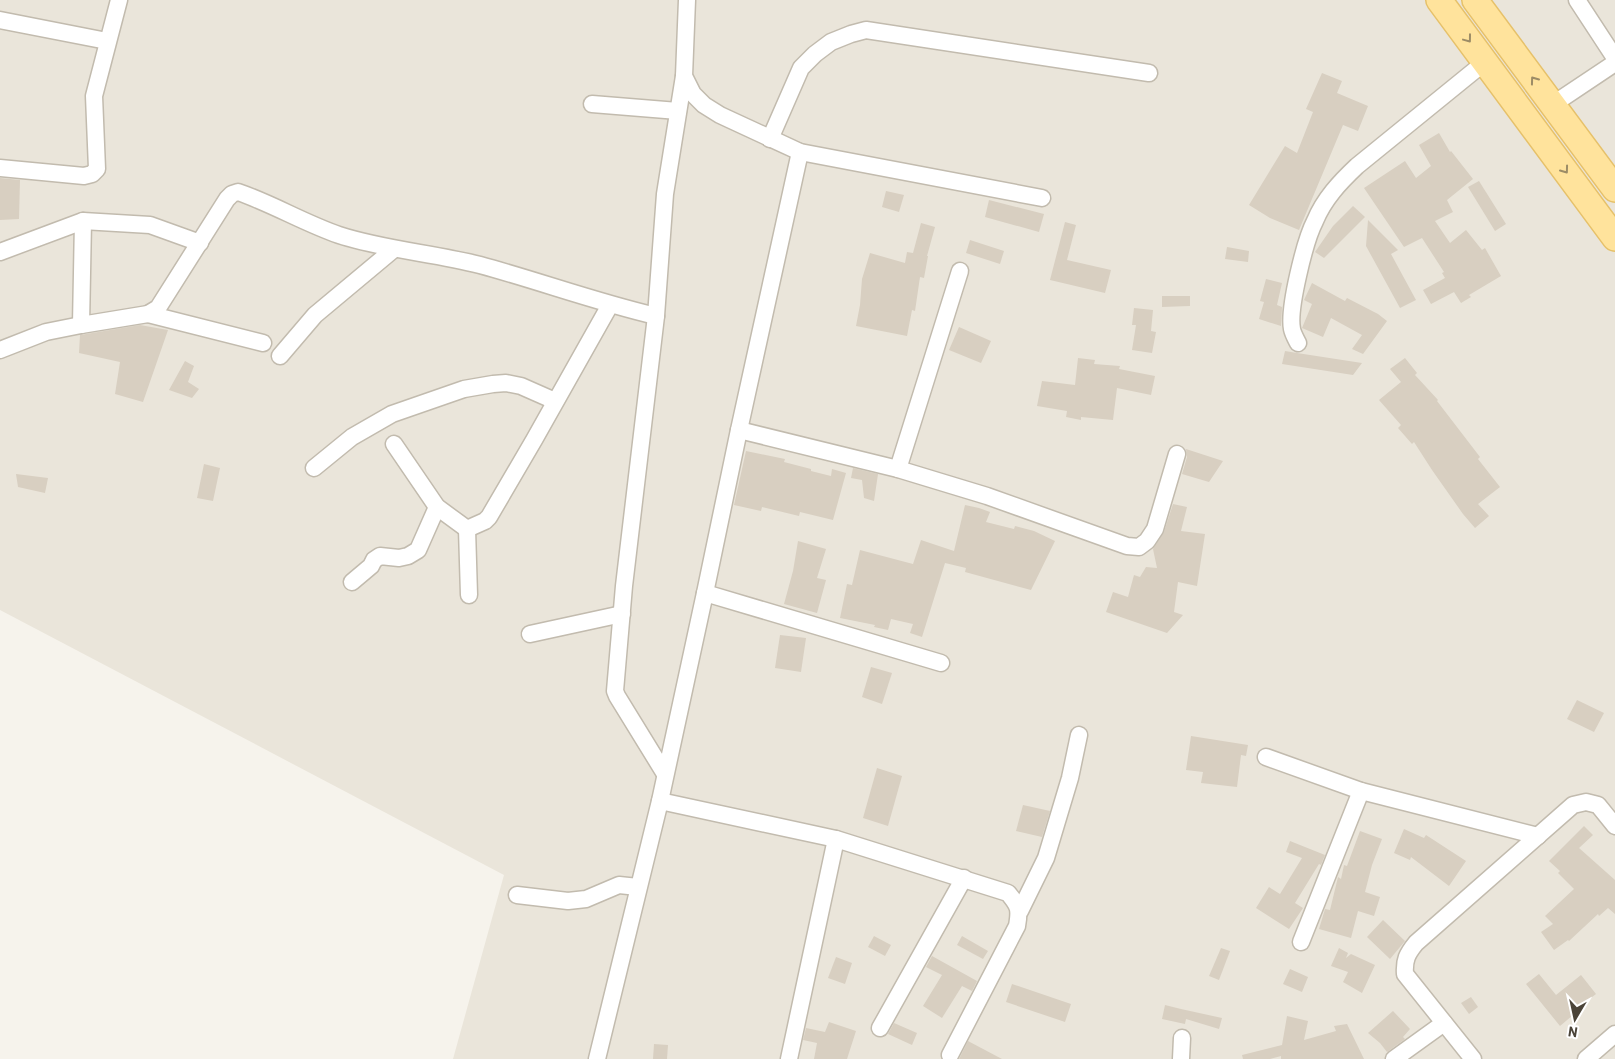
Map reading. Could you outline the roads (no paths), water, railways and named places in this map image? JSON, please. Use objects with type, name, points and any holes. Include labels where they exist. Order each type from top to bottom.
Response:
[{"type":"main road","points":[[1439,0],[1615,238]]},
{"type":"main road","points":[[1475,0],[1615,189]]},
{"type":"street","points":[[0,168],[84,176],[92,174],[97,169],[94,96],[118,0]]},
{"type":"street","points":[[665,774],[615,691],[656,316],[665,194],[684,76],[687,0]]},
{"type":"street","points":[[1577,0],[1615,58]]},
{"type":"street","points":[[0,20],[107,41]]},
{"type":"street","points":[[770,139],[801,68],[831,42],[866,30],[1149,73]]},
{"type":"street","points":[[1298,344],[1292,330],[1291,314],[1294,297],[1314,221],[1325,202],[1357,166],[1485,62]]},
{"type":"street","points":[[1552,105],[1615,63]]},
{"type":"street","points":[[684,76],[692,94],[704,105],[720,115],[800,152],[1042,198]]},
{"type":"street","points":[[592,104],[678,111]]},
{"type":"street","points":[[596,1059],[660,801],[800,152]]},
{"type":"street","points":[[0,350],[46,332],[148,314],[158,308],[227,199],[232,194],[238,192],[302,221],[340,235],[479,265],[610,305],[656,316]]},
{"type":"street","points":[[0,252],[83,222],[150,225],[200,243]]},
{"type":"street","points":[[82,325],[83,222]]},
{"type":"street","points":[[280,356],[314,315],[394,248]]},
{"type":"street","points":[[898,469],[960,271]]},
{"type":"street","points":[[467,529],[485,521],[489,517],[610,305]]},
{"type":"street","points":[[148,314],[264,343]]},
{"type":"street","points":[[314,468],[352,437],[392,414],[464,389],[493,384],[506,384],[521,386],[555,401]]},
{"type":"street","points":[[739,430],[898,469],[987,496],[1127,546],[1139,547],[1156,529],[1177,454]]},
{"type":"street","points":[[394,444],[437,507],[467,529]]},
{"type":"street","points":[[352,582],[380,556],[399,558],[418,550],[437,507]]},
{"type":"street","points":[[467,529],[469,595]]},
{"type":"street","points":[[705,593],[940,663]]},
{"type":"street","points":[[530,634],[622,614]]},
{"type":"street","points":[[950,1054],[1017,926],[1020,911],[1046,858],[1070,778],[1080,735]]},
{"type":"street","points":[[1266,757],[1361,792],[1538,836]]},
{"type":"street","points":[[1301,942],[1361,792]]},
{"type":"street","points":[[660,801],[836,840],[964,878],[1008,893],[1020,911]]},
{"type":"street","points":[[1473,1059],[1405,974],[1404,964],[1406,955],[1416,943],[1573,805],[1586,802],[1598,805],[1615,826]]},
{"type":"street","points":[[789,1059],[836,840]]},
{"type":"street","points":[[880,1028],[964,878]]},
{"type":"street","points":[[517,895],[568,901],[586,899],[619,885],[638,887]]},
{"type":"street","points":[[1394,1059],[1444,1023]]},
{"type":"street","points":[[1586,1059],[1615,1034]]},
{"type":"street","points":[[1181,1059],[1182,1038]]}]
